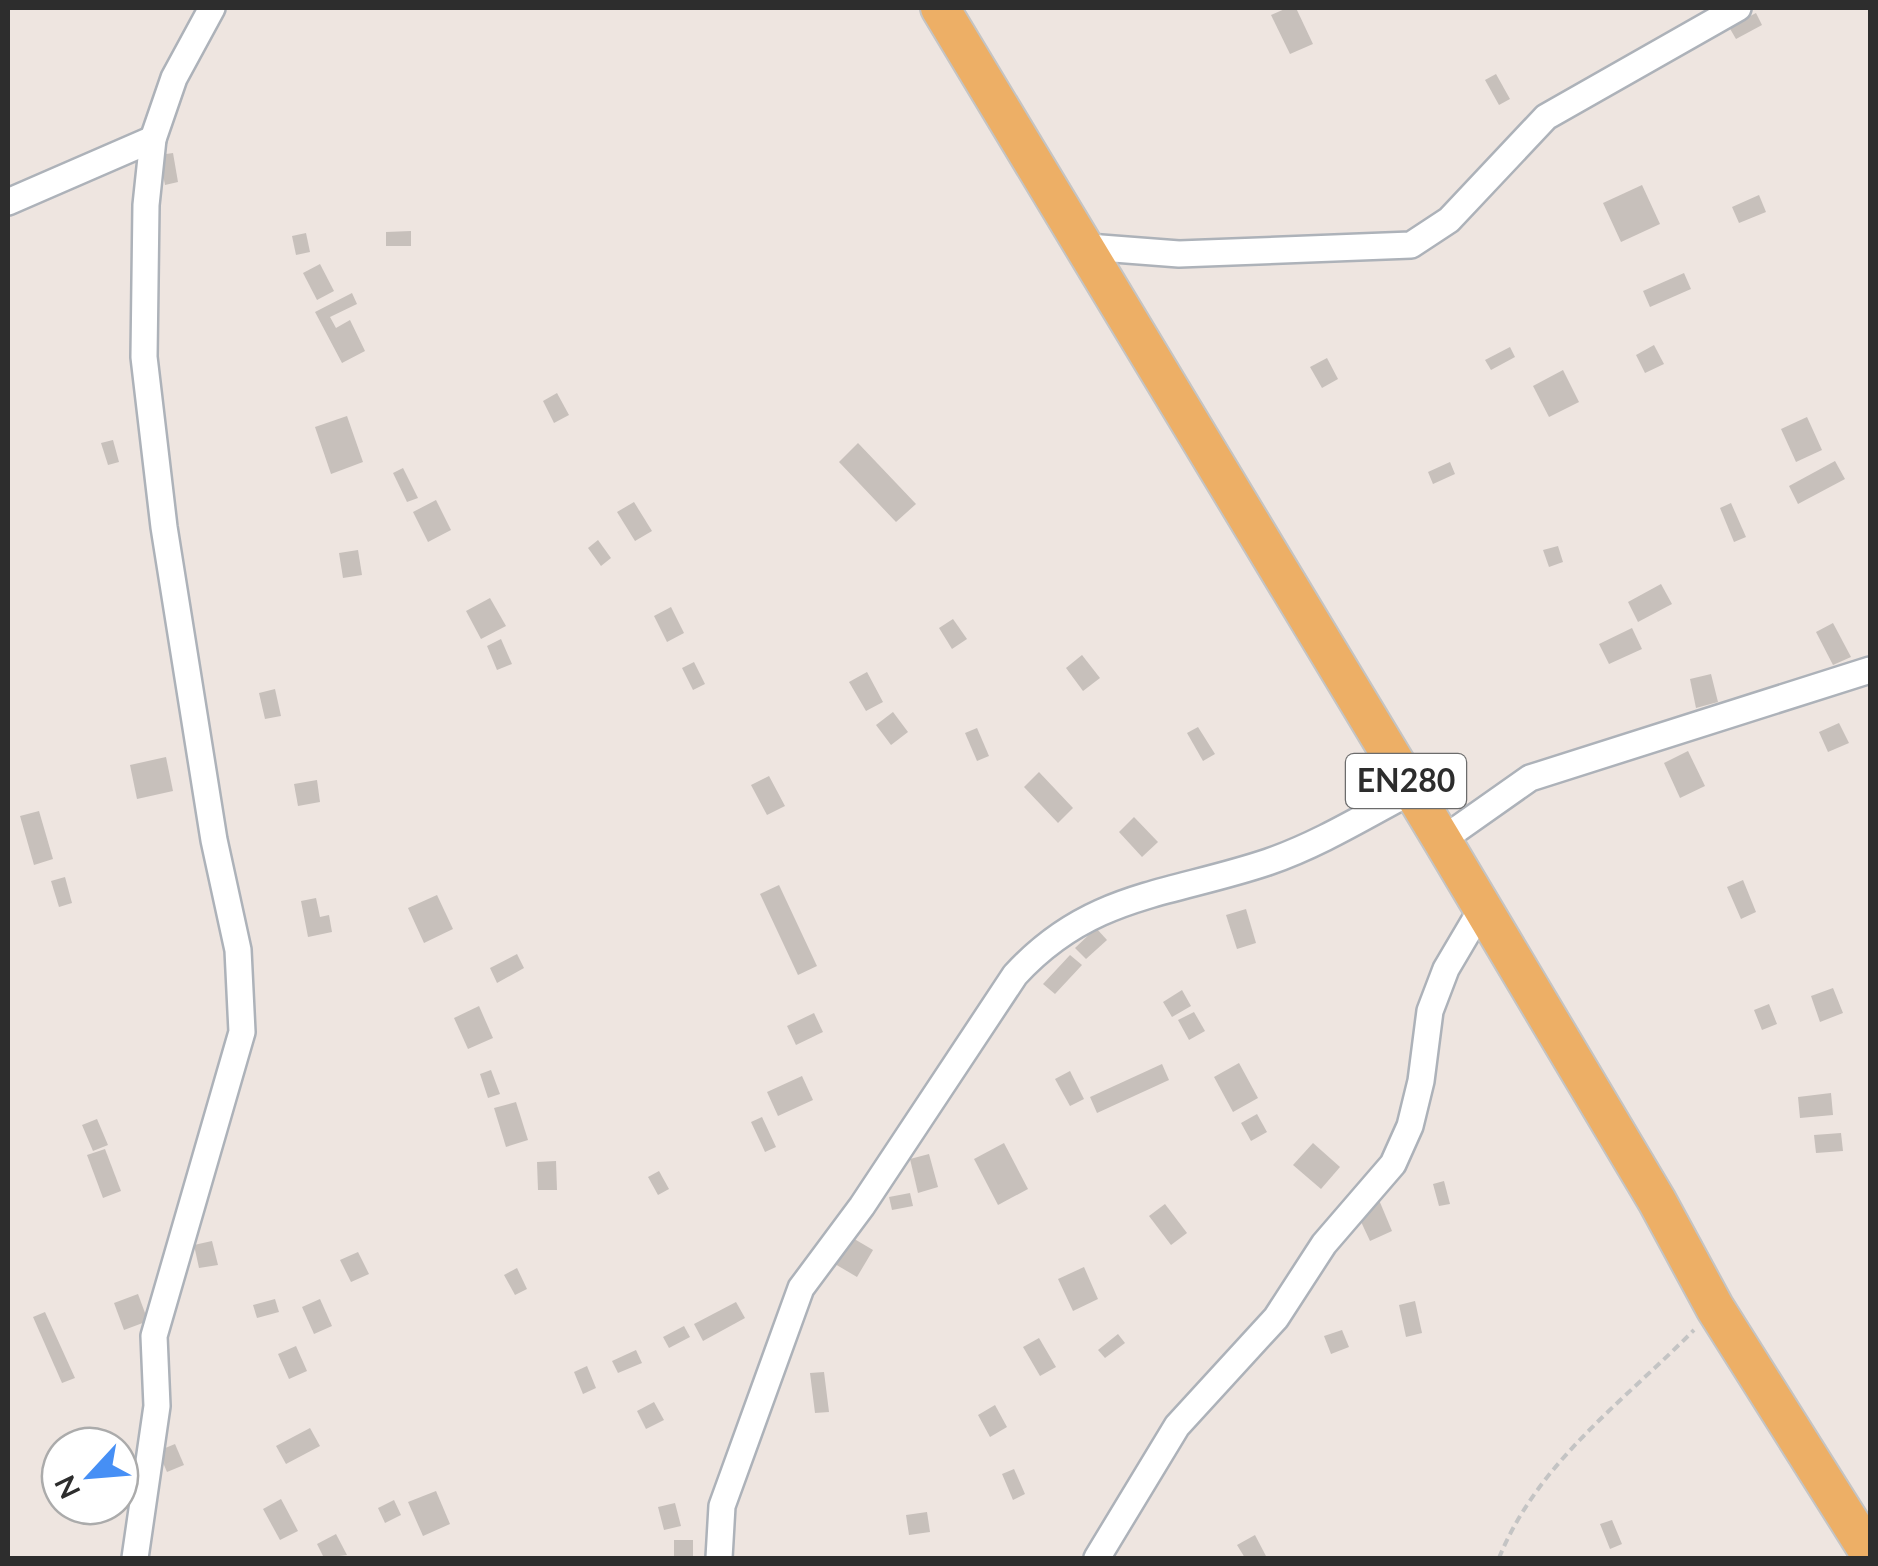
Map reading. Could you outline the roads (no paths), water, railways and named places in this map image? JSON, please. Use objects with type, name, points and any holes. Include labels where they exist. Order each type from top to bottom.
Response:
[{"type":"main road","name":"EN280","points":[[940,8],[1088,247],[1188,425],[1442,840],[1657,1201],[1715,1308],[1870,1554]]},
{"type":"street","points":[[134,1558],[157,1406],[154,1336],[242,1032],[238,950],[214,840],[164,527],[144,357],[146,204],[153,138],[174,78],[212,8]]},
{"type":"street","points":[[1088,247],[1179,254],[1412,245],[1449,220],[1546,117],[1696,18],[1738,8]]},
{"type":"street","points":[[8,202],[153,138]]},
{"type":"street","points":[[1442,840],[1530,778],[1870,670]]},
{"type":"street","points":[[719,1558],[722,1506],[801,1288],[862,1206],[1015,975],[1041,947],[1097,911],[1136,896],[1269,862],[1412,791]]},
{"type":"street","points":[[1096,1558],[1177,1426],[1276,1318],[1324,1244],[1393,1164],[1410,1126],[1421,1082],[1430,1011],[1446,969],[1482,908]]}]
